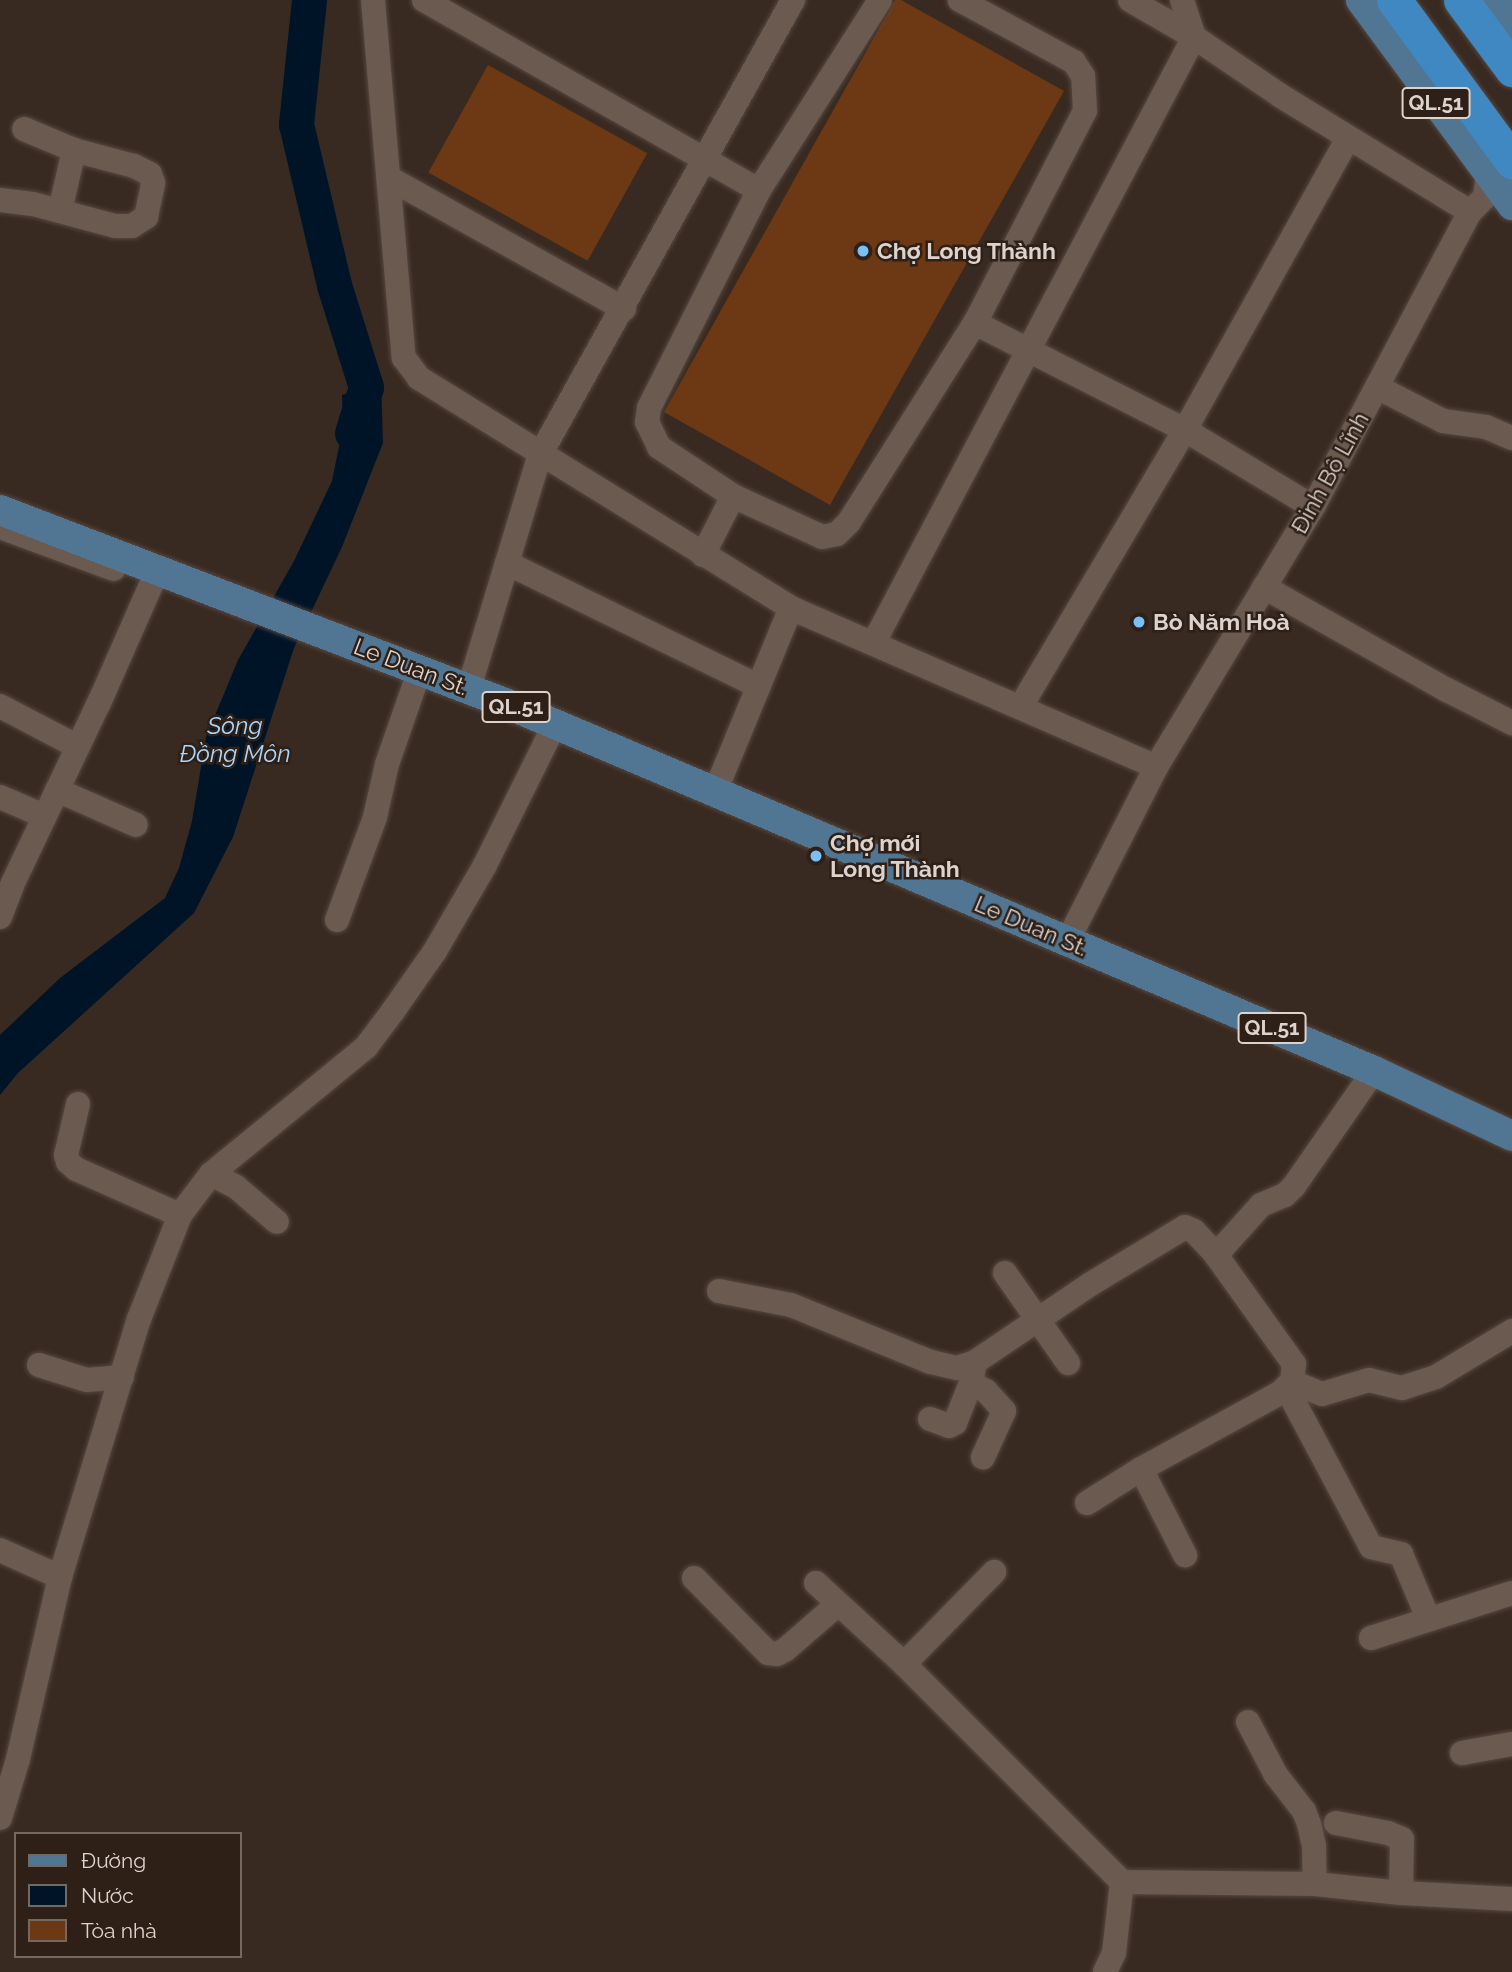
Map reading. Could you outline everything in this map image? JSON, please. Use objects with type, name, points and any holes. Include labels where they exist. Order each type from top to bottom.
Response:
[{"type":"highway","name":"QL.51","points":[[1394,0],[1505,161]]},
{"type":"highway","points":[[1461,0],[1512,69]]},
{"type":"main road","name":"QL.51","points":[[1361,0],[1505,161],[1512,205]]},
{"type":"main road","points":[[1494,0],[1512,24]]},
{"type":"main road","name":"QL.51","points":[[0,510],[155,576],[228,598]]},
{"type":"main road","name":"Le Duan St.","points":[[228,598],[420,669],[555,724],[1374,1071],[1512,1136]]},
{"type":"street","points":[[373,0],[404,358],[419,378],[791,608],[1156,767]]},
{"type":"street","points":[[424,0],[759,190]]},
{"type":"street","points":[[880,0],[759,190],[649,408],[647,422],[659,447],[733,496],[822,537],[837,534],[849,522],[975,323],[1085,111],[1083,76],[1074,62],[998,9],[960,0]]},
{"type":"street","points":[[1130,0],[1195,37],[1348,138],[1471,212]]},
{"type":"street","points":[[874,642],[1195,37],[1182,0]]},
{"type":"street","points":[[469,688],[540,455],[705,160],[786,2]]},
{"type":"street","points":[[0,200],[60,211],[115,226],[132,226],[146,217],[153,183],[150,174],[134,166],[74,150],[24,130]]},
{"type":"street","points":[[1021,706],[1185,430],[1348,138]]},
{"type":"street","points":[[60,211],[74,150]]},
{"type":"street","name":"Đinh Bộ Lĩnh","points":[[1067,942],[1156,767],[1313,507],[1471,212],[1485,197],[1505,161]]},
{"type":"street","points":[[389,178],[624,309]]},
{"type":"street","points":[[975,323],[1185,430],[1313,507]]},
{"type":"street","points":[[1377,387],[1443,421],[1486,427],[1512,438]]},
{"type":"street","points":[[0,495],[228,598]]},
{"type":"street","points":[[703,555],[733,496]]},
{"type":"street","points":[[0,527],[155,576],[0,917]]},
{"type":"street","points":[[507,563],[758,686]]},
{"type":"street","points":[[1264,587],[1447,690],[1512,723]]},
{"type":"street","points":[[715,792],[791,608]]},
{"type":"street","points":[[337,920],[374,817],[390,752],[420,669]]},
{"type":"street","points":[[0,706],[78,747]]},
{"type":"street","points":[[0,1818],[18,1759],[60,1577],[139,1319],[180,1215],[211,1174],[366,1046],[393,1011],[435,951],[485,865],[555,724]]},
{"type":"street","points":[[57,790],[136,825]]},
{"type":"street","points":[[0,797],[44,816]]},
{"type":"street","points":[[1216,1255],[1261,1205],[1285,1195],[1294,1186],[1374,1071]]},
{"type":"street","points":[[78,1104],[66,1155],[68,1162],[76,1169],[180,1215]]},
{"type":"street","points":[[211,1174],[235,1186],[276,1222]]},
{"type":"street","points":[[930,1419],[949,1426],[955,1423],[973,1372],[1037,1318],[1185,1227],[1194,1231],[1216,1255],[1294,1364],[1289,1384],[1371,1547],[1401,1554],[1428,1618]]},
{"type":"street","points":[[1005,1273],[1068,1363]]},
{"type":"street","points":[[719,1291],[791,1305],[931,1362],[973,1372],[1004,1411],[983,1457]]},
{"type":"street","points":[[1087,1503],[1140,1469],[1289,1384],[1322,1394],[1369,1380],[1402,1388],[1436,1377],[1512,1331]]},
{"type":"street","points":[[39,1365],[87,1380],[122,1377]]},
{"type":"street","points":[[1140,1469],[1185,1555]]},
{"type":"street","points":[[0,1550],[60,1577]]},
{"type":"street","points":[[904,1664],[994,1572]]},
{"type":"street","points":[[694,1578],[768,1653],[777,1654],[785,1650],[838,1604]]},
{"type":"street","points":[[816,1583],[904,1664],[1122,1882],[1315,1884],[1401,1893],[1512,1899]]},
{"type":"street","points":[[1371,1638],[1512,1593]]},
{"type":"street","points":[[1248,1722],[1276,1775],[1304,1811],[1314,1845],[1315,1884]]},
{"type":"street","points":[[1462,1754],[1512,1744]]},
{"type":"street","points":[[1336,1823],[1388,1833],[1402,1839],[1401,1893]]},
{"type":"street","points":[[1105,1972],[1114,1953],[1122,1882]]},
{"type":"water","name":"Sông Đồng Môn","points":[[381,382],[383,443],[342,547],[294,648],[233,837],[194,913],[18,1073],[0,1095],[0,1035],[60,978],[165,898],[179,868],[192,821],[206,737],[238,660],[294,561],[332,481],[343,427],[342,395]]},
{"type":"building","name":"Chợ Long Thành","points":[[895,0],[901,0],[1064,91],[830,505],[664,412]]},
{"type":"building","points":[[488,65],[647,153],[588,261],[428,173]]},
{"type":"waterway","name":"Sông Đồng Môn","points":[[309,0],[296,124],[334,285],[366,387],[352,433]]},
{"type":"place","name":"Chợ Long Thành","points":[[863,251]]},
{"type":"place","name":"Bò Năm Hoà","points":[[1139,622]]},
{"type":"place","name":"Chợ mới Long Thành","points":[[816,856]]}]
